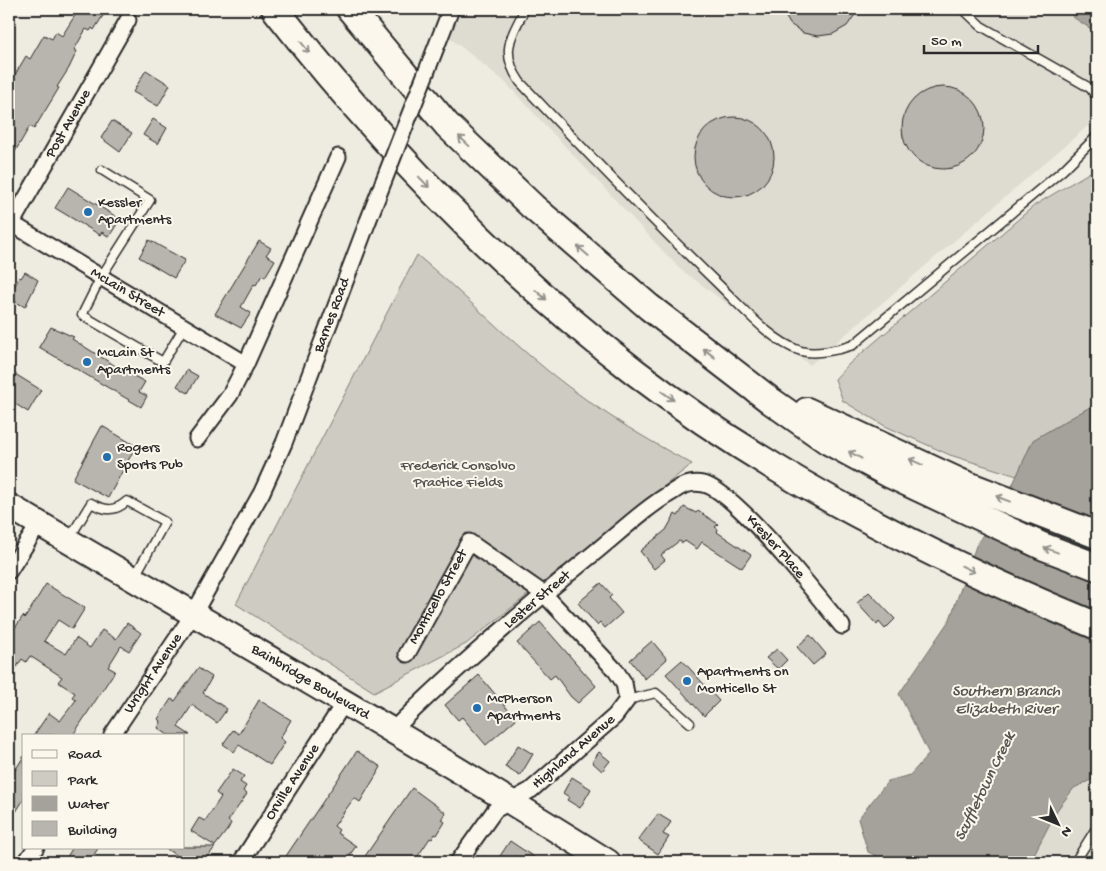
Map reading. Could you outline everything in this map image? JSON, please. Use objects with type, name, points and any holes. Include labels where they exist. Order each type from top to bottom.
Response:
[{"type":"highway","points":[[275,9],[347,98],[412,170],[506,263],[577,326],[636,373],[726,435],[842,506],[1004,587],[1097,626]]},
{"type":"highway","points":[[350,9],[447,126],[533,207],[649,307],[748,383],[828,441],[952,492],[1097,535]]},
{"type":"highway","points":[[952,492],[1042,546],[1097,567]]},
{"type":"main road","name":"Bainbridge Boulevard","points":[[9,506],[194,613],[510,801],[608,862]]},
{"type":"street","name":"Barnes Road","points":[[194,613],[262,492],[284,443],[451,9]]},
{"type":"street","name":"Post Avenue","points":[[10,224],[128,20]]},
{"type":"street","points":[[197,439],[230,395],[246,364],[338,157]]},
{"type":"street","name":"McLain Street","points":[[10,224],[246,364]]},
{"type":"street","name":"Lester Street","points":[[392,731],[544,594],[674,490],[694,484]]},
{"type":"street","name":"Kresler Place","points":[[694,484],[712,487],[749,518],[842,626]]},
{"type":"street","points":[[9,571],[39,524]]},
{"type":"street","name":"Monticello Street","points":[[407,654],[468,542],[544,594]]},
{"type":"street","points":[[544,594],[616,671],[626,696]]},
{"type":"street","name":"Wright Avenue","points":[[113,734],[194,613]]},
{"type":"street","name":"Highland Avenue","points":[[458,862],[495,810],[532,790],[616,716],[626,696]]},
{"type":"street","name":"Orville Avenue","points":[[241,862],[344,703]]},
{"type":"street","points":[[26,862],[35,848]]},
{"type":"lane","points":[[525,9],[508,46],[508,59],[520,82],[612,179],[735,300],[765,328],[788,345],[802,351],[843,349],[853,345],[1063,170],[1097,136]]},
{"type":"lane","points":[[962,9],[981,26],[1090,88],[1097,97]]},
{"type":"lane","points":[[102,170],[150,200],[101,277],[82,314],[163,362],[184,327]]},
{"type":"lane","points":[[68,541],[91,503],[102,510],[110,510],[121,506],[127,501],[165,522],[134,579]]},
{"type":"lane","points":[[626,696],[656,693],[690,723]]},
{"type":"lane","points":[[1075,862],[1097,827]]},
{"type":"shaded area","points":[[462,9],[1097,9],[1097,118],[810,365],[679,268],[504,81],[450,38]]},
{"type":"shaded area","points":[[1097,756],[1097,862],[1020,862],[1079,776]]},
{"type":"green space","points":[[1097,168],[1097,403],[1033,440],[1017,476],[950,455],[885,426],[843,401],[835,379],[849,364],[1035,205]]},
{"type":"green space","name":"Frederick Consolvo Practice Fields","points":[[417,255],[568,387],[628,428],[692,464],[466,644],[374,692],[236,604]]},
{"type":"water","points":[[1069,9],[1097,9],[1097,33],[1073,17]]},
{"type":"water","name":"Southern Branch Elizabeth River","points":[[1097,403],[1097,777],[1074,788],[1057,810],[1030,862],[890,862],[868,852],[858,819],[888,781],[910,775],[929,754],[899,694],[950,619],[976,546],[1013,484],[1033,440]]},
{"type":"building","points":[[79,9],[97,9],[104,14],[94,30],[92,28],[90,31],[86,29],[74,50],[77,51],[69,68],[57,87],[59,88],[34,129],[30,126],[9,162],[9,85],[26,56],[30,59],[44,35],[52,39],[56,32],[62,36]]},
{"type":"building","points":[[781,9],[859,9],[847,26],[833,34],[818,36],[803,33],[790,24]]},
{"type":"building","points":[[146,70],[170,85],[158,106],[133,92]]},
{"type":"building","points":[[943,87],[959,90],[972,99],[981,112],[984,128],[981,144],[972,157],[959,166],[943,169],[927,166],[914,157],[905,144],[902,128],[905,112],[914,99],[927,90]]},
{"type":"building","points":[[734,117],[749,120],[762,129],[771,142],[774,157],[771,172],[762,185],[749,194],[734,197],[719,194],[706,185],[697,172],[694,157],[697,142],[706,129],[719,120]]},
{"type":"building","points":[[153,119],[167,128],[158,144],[143,135]]},
{"type":"building","points":[[112,121],[132,133],[120,152],[101,138]]},
{"type":"building","name":"Kessler Apartments","points":[[68,187],[120,219],[109,237],[102,232],[100,235],[55,208]]},
{"type":"building","points":[[149,240],[185,260],[174,278],[139,257]]},
{"type":"building","points":[[259,241],[271,248],[266,255],[275,260],[265,277],[262,275],[256,285],[254,284],[241,307],[251,313],[241,328],[215,314]]},
{"type":"building","points":[[25,272],[38,280],[25,307],[9,298],[19,277],[21,278]]},
{"type":"building","name":"McLain St Apartments","points":[[51,327],[74,337],[72,339],[122,370],[124,367],[133,373],[132,375],[145,382],[139,392],[147,396],[141,407],[39,347]]},
{"type":"building","points":[[187,370],[198,376],[188,393],[177,386]]},
{"type":"building","points":[[15,374],[41,390],[28,412],[9,400],[9,384]]},
{"type":"building","name":"Rogers Sports Pub","points":[[102,426],[136,446],[108,498],[73,479]]},
{"type":"building","points":[[684,507],[696,513],[698,511],[718,524],[715,527],[718,529],[717,532],[751,555],[742,568],[702,542],[697,549],[685,541],[683,543],[679,541],[661,555],[665,560],[654,569],[640,551],[666,530],[675,514],[678,516]]},
{"type":"building","points":[[601,583],[612,595],[609,598],[622,613],[605,628],[600,622],[597,625],[578,603]]},
{"type":"building","points":[[46,584],[85,608],[72,629],[58,620],[44,641],[66,654],[76,638],[90,648],[102,630],[116,639],[127,623],[141,633],[129,651],[121,646],[108,667],[115,671],[74,734],[35,734],[49,713],[60,721],[76,700],[72,697],[75,693],[58,682],[62,677],[30,656],[26,662],[22,659],[16,668],[9,663],[9,637],[23,616],[25,618]]},
{"type":"building","points":[[869,592],[895,619],[885,629],[879,622],[877,625],[857,603]]},
{"type":"building","points":[[540,622],[596,686],[578,703],[571,697],[555,675],[550,679],[517,643]]},
{"type":"building","points":[[810,635],[826,654],[813,665],[797,647]]},
{"type":"building","points":[[652,641],[667,659],[645,679],[630,660]]},
{"type":"building","points":[[777,649],[787,660],[778,669],[766,658]]},
{"type":"building","name":"Apartments on Monticello St","points":[[682,660],[719,701],[704,716],[666,674]]},
{"type":"building","points":[[198,668],[212,677],[203,693],[227,709],[217,723],[192,705],[178,727],[190,735],[167,734],[158,728],[161,722],[158,719],[171,699],[175,701]]},
{"type":"building","name":"McPherson Apartments","points":[[479,675],[516,719],[486,745],[462,717],[458,720],[445,705]]},
{"type":"building","points":[[259,700],[291,720],[280,738],[285,742],[270,765],[239,745],[234,752],[223,744],[233,730],[239,734]]},
{"type":"building","points":[[518,745],[533,754],[520,776],[505,767]]},
{"type":"building","points":[[357,751],[381,767],[360,802],[354,798],[334,826],[339,830],[337,833],[356,846],[345,862],[282,862]]},
{"type":"building","points":[[599,752],[610,761],[602,771],[592,762]]},
{"type":"building","points":[[22,759],[22,802],[9,823],[9,780]]},
{"type":"building","points":[[233,769],[244,776],[240,782],[246,786],[243,791],[247,794],[228,821],[231,823],[228,829],[215,846],[191,831],[199,818],[205,821],[221,797],[216,793]]},
{"type":"building","points":[[572,777],[591,789],[580,808],[567,800],[569,797],[563,793]]},
{"type":"building","points":[[412,788],[446,813],[442,820],[445,822],[437,835],[435,834],[432,839],[430,838],[414,862],[361,862]]},
{"type":"building","points":[[658,814],[671,822],[663,834],[669,837],[658,854],[638,840]]},
{"type":"building","points":[[510,841],[541,862],[496,862]]},
{"type":"building","points":[[215,847],[204,862],[185,862],[165,848]]},
{"type":"building","points":[[72,848],[98,848],[89,862],[64,862]]},
{"type":"place","name":"Kessler Apartments","points":[[88,212]]},
{"type":"place","name":"McLain St Apartments","points":[[87,362]]},
{"type":"place","name":"Rogers Sports Pub","points":[[107,457]]},
{"type":"place","name":"Apartments on Monticello St","points":[[687,681]]},
{"type":"place","name":"McPherson Apartments","points":[[477,708]]},
{"type":"water label","name":"Scuffletown Creek","points":[[986,787]]}]
